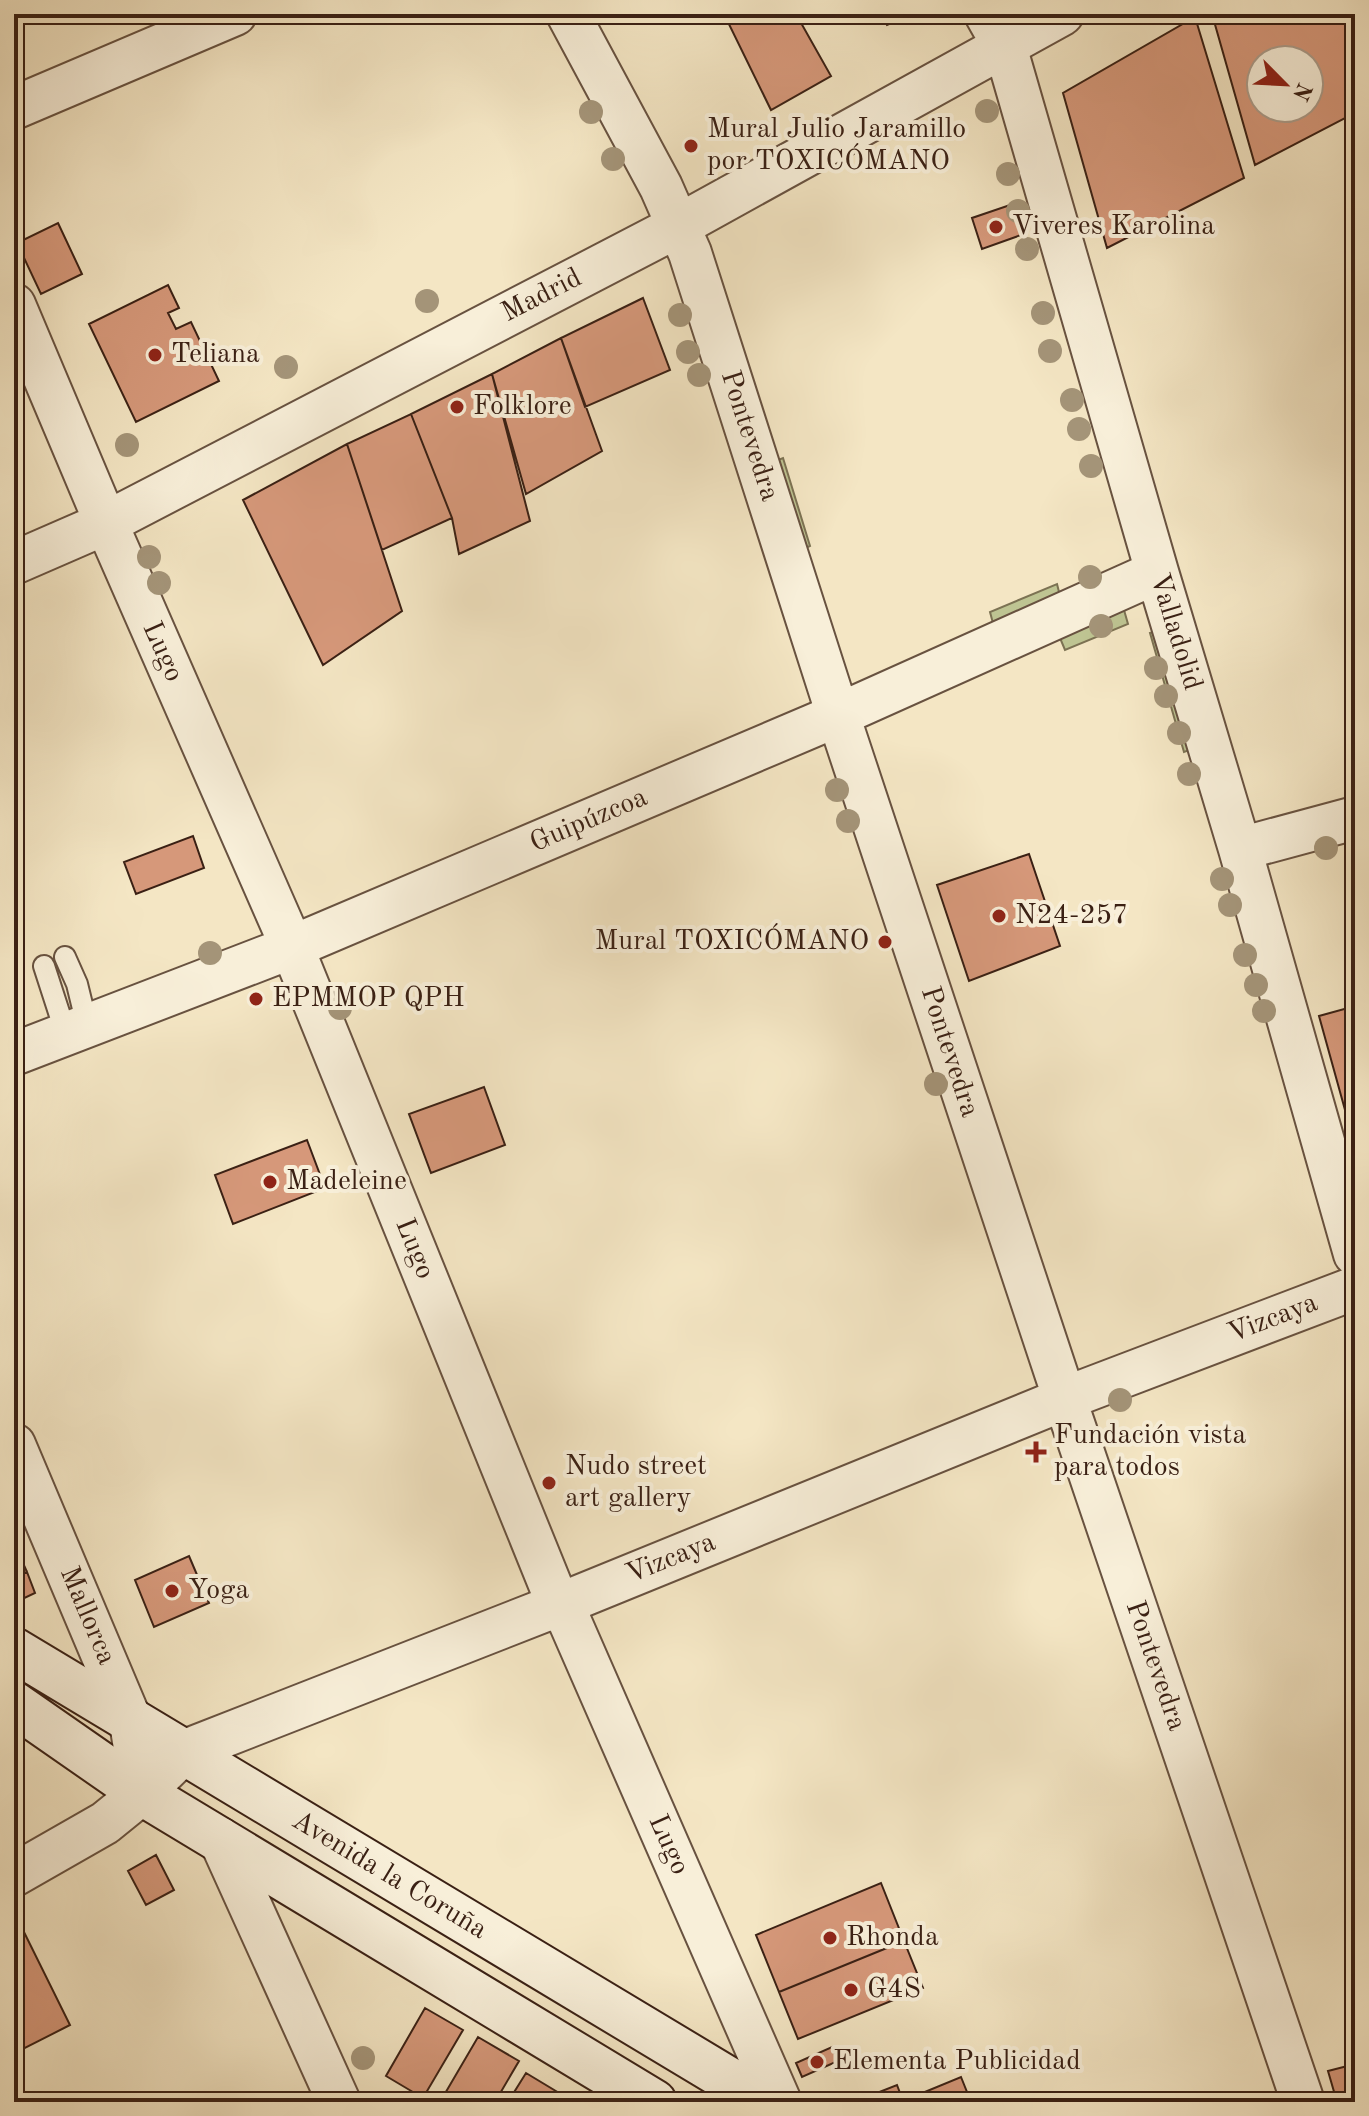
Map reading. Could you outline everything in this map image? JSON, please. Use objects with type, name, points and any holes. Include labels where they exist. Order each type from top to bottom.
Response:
[{"type":"main road","name":"Avenida la Coruña","points":[[14,1650],[766,2102]]},
{"type":"main road","name":"Avenida la Coruña","points":[[14,1704],[142,1793],[654,2102]]},
{"type":"street","points":[[14,108],[235,14]]},
{"type":"street","name":"Pontevedra","points":[[568,14],[661,187],[695,267],[838,715],[1065,1400],[1303,2102]]},
{"type":"street","name":"Madrid","points":[[14,563],[106,523],[678,226],[995,30],[1062,14]]},
{"type":"street","name":"Valladolid","points":[[995,30],[1240,849],[1355,1254]]},
{"type":"street","name":"Lugo","points":[[14,305],[292,947],[560,1603],[780,2102]]},
{"type":"street","name":"Guipúzcoa","points":[[14,1054],[292,947],[838,715],[1157,572]]},
{"type":"street","points":[[1240,849],[1355,818]]},
{"type":"street","name":"Vizcaya","points":[[14,1875],[105,1823],[183,1753],[1065,1400],[1355,1288]]},
{"type":"street","name":"Mallorca","points":[[14,1445],[131,1722],[142,1793]]},
{"type":"street","points":[[220,1839],[339,2102]]},
{"type":"lane","points":[[65,957],[77,984],[76,1030]]},
{"type":"lane","points":[[44,966],[76,1030]]},
{"type":"green space","points":[[783,458],[810,546],[797,552],[768,464]]},
{"type":"green space","points":[[1057,584],[1061,600],[994,627],[990,612]]},
{"type":"green space","points":[[1124,610],[1128,624],[1065,650],[1060,638]]},
{"type":"green space","points":[[1162,630],[1198,747],[1184,752],[1150,633]]},
{"type":"building","points":[[724,14],[796,14],[831,76],[771,110]]},
{"type":"building","points":[[882,14],[913,14],[887,25]]},
{"type":"building","points":[[1212,14],[1355,14],[1355,113],[1255,165]]},
{"type":"building","points":[[1195,17],[1244,178],[1107,248],[1063,93]]},
{"type":"building","name":"Viveres Karolina","points":[[1010,205],[1021,235],[982,249],[972,218]]},
{"type":"building","points":[[58,223],[82,274],[41,294],[17,243]]},
{"type":"building","name":"Teliana","points":[[168,285],[179,308],[168,313],[176,329],[191,322],[219,381],[136,422],[89,324]]},
{"type":"building","points":[[643,298],[670,370],[585,407],[561,338]]},
{"type":"building","points":[[561,338],[602,451],[526,494],[492,374]]},
{"type":"building","points":[[492,374],[530,521],[459,554],[452,518],[411,414]]},
{"type":"building","points":[[411,414],[452,518],[382,550],[347,444]]},
{"type":"building","points":[[347,444],[402,611],[323,665],[243,500]]},
{"type":"building","points":[[193,836],[204,868],[136,894],[124,862]]},
{"type":"building","name":"N24-257","points":[[1029,854],[1060,946],[969,981],[937,885]]},
{"type":"building","points":[[1355,1006],[1355,1146],[1319,1016]]},
{"type":"building","points":[[484,1087],[505,1145],[431,1173],[409,1114]]},
{"type":"building","name":"Madeleine","points":[[307,1140],[325,1188],[233,1224],[215,1175]]},
{"type":"building","points":[[14,1543],[27,1572],[14,1577]]},
{"type":"building","name":"Yoga","points":[[189,1556],[209,1603],[154,1627],[135,1580]]},
{"type":"building","points":[[27,1572],[35,1593],[16,1602],[14,1577]]},
{"type":"building","points":[[156,1855],[174,1890],[146,1905],[128,1871]]},
{"type":"building","name":"Rhonda","points":[[881,1883],[904,1941],[779,1992],[756,1935]]},
{"type":"building","points":[[19,1922],[70,2025],[19,2051],[14,2041],[14,1925]]},
{"type":"building","name":"G4S","points":[[904,1941],[923,1988],[798,2039],[779,1992]]},
{"type":"building","points":[[425,2008],[463,2030],[423,2098],[386,2076]]},
{"type":"building","points":[[478,2037],[519,2061],[495,2102],[440,2102]]},
{"type":"building","name":"Elementa Publicidad","points":[[832,2047],[838,2061],[802,2077],[796,2063]]},
{"type":"building","points":[[1355,2064],[1355,2102],[1337,2102],[1328,2071]]},
{"type":"building","points":[[526,2073],[574,2102],[508,2102]]},
{"type":"building","points":[[961,2077],[971,2102],[901,2102],[903,2101]]},
{"type":"building","points":[[897,2085],[903,2101],[854,2102]]},
{"type":"place","name":"Mural Julio Jaramillo por TOXICÓMANO","points":[[691,146]]},
{"type":"place","name":"Viveres Karolina","points":[[996,227]]},
{"type":"place","name":"Teliana","points":[[155,355]]},
{"type":"place","name":"Folklore","points":[[457,407]]},
{"type":"place","name":"N24-257","points":[[999,916]]},
{"type":"place","name":"Mural TOXICÓMANO","points":[[885,942]]},
{"type":"place","name":"EPMMOP QPH","points":[[256,999]]},
{"type":"place","name":"Madeleine","points":[[270,1182]]},
{"type":"place","name":"Fundación vista para todos","points":[[1036,1452]]},
{"type":"place","name":"Nudo street art gallery","points":[[549,1483]]},
{"type":"place","name":"Yoga","points":[[172,1591]]},
{"type":"place","name":"Rhonda","points":[[830,1938]]},
{"type":"place","name":"G4S","points":[[851,1990]]},
{"type":"place","name":"Elementa Publicidad","points":[[817,2062]]}]
